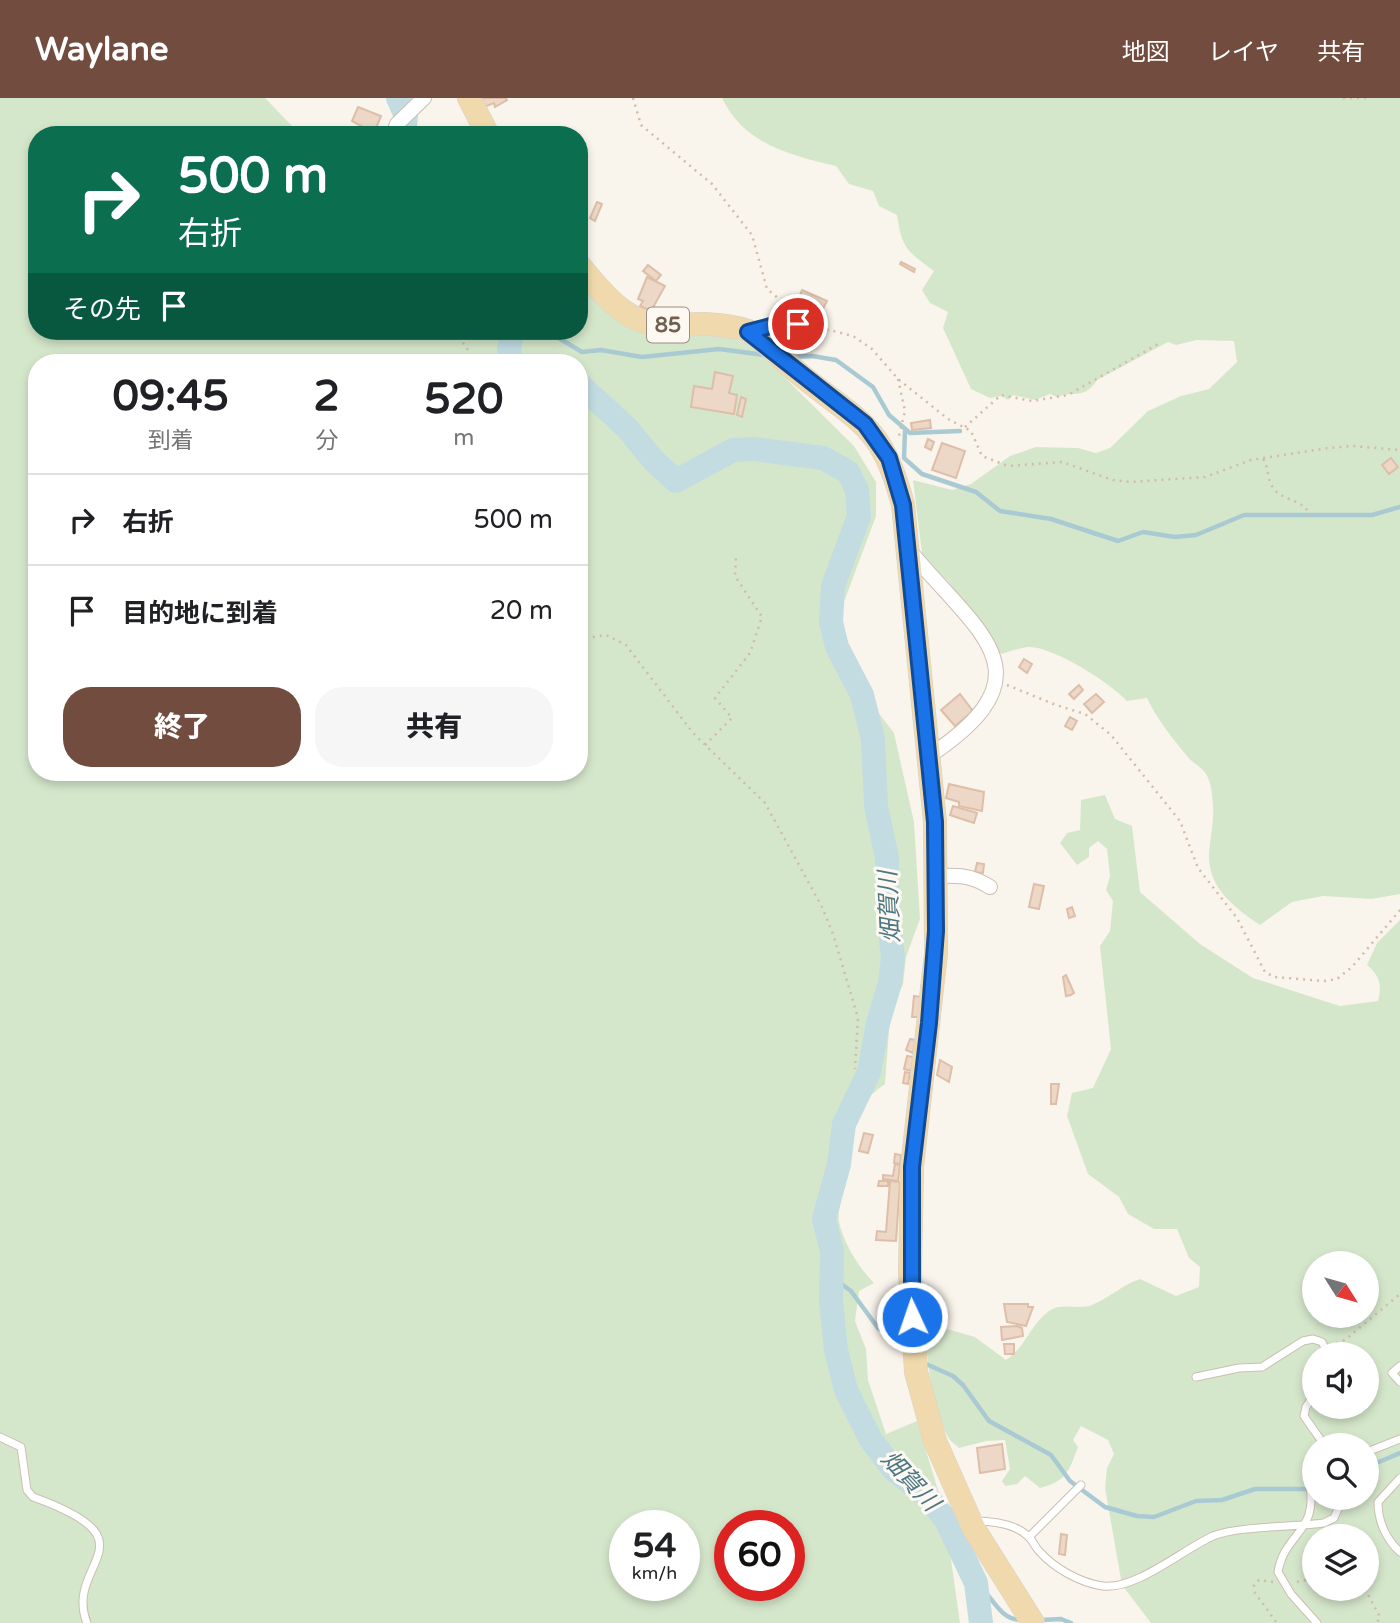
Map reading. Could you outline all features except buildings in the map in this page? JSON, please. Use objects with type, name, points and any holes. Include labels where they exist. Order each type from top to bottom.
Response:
[{"type":"main road","points":[[469,98],[483,126]]},
{"type":"main road","name":"85","points":[[588,275],[618,308],[653,324],[701,324],[748,332],[865,424],[889,458],[903,505],[929,756],[936,876],[936,953],[912,1167],[910,1272],[916,1372],[935,1441],[970,1521],[1032,1623]]},
{"type":"street","points":[[398,126],[418,103]]},
{"type":"street","points":[[748,332],[778,324],[798,324]]},
{"type":"street","points":[[907,547],[982,635],[991,652],[998,681],[989,702],[973,723],[929,756]]},
{"type":"street","points":[[936,876],[969,876],[990,887]]},
{"type":"lane","points":[[1196,1377],[1238,1368],[1262,1367],[1303,1341],[1313,1339],[1322,1342]]},
{"type":"lane","points":[[1400,1366],[1392,1373],[1400,1382]]},
{"type":"lane","points":[[0,1437],[21,1447],[27,1490],[33,1497],[88,1524],[96,1533],[100,1545],[98,1562],[81,1599],[87,1623]]},
{"type":"lane","points":[[1379,1447],[1400,1439]]},
{"type":"lane","points":[[1400,1478],[1378,1502],[1378,1515],[1390,1543],[1400,1552]]},
{"type":"lane","points":[[1029,1537],[1081,1485]]},
{"type":"lane","points":[[1310,1524],[1334,1518],[1338,1510]]},
{"type":"lane","points":[[970,1521],[992,1521],[1029,1537],[1047,1558],[1076,1577],[1114,1587],[1134,1582],[1215,1535],[1236,1530],[1302,1525]]},
{"type":"lane","points":[[1302,1531],[1280,1561],[1278,1572],[1282,1582],[1317,1623]]},
{"type":"path","points":[[633,98],[641,125],[712,184],[752,235],[767,289],[792,307],[798,324],[836,329],[853,336],[872,349],[898,379],[948,419],[965,427],[975,437],[982,456],[994,463],[1024,466],[1062,462],[1112,480],[1130,482],[1205,477],[1251,460],[1352,446],[1400,450]]},
{"type":"path","points":[[1343,98],[1367,98]]},
{"type":"path","points":[[965,427],[1001,395],[1032,401],[1068,395],[1160,343]]},
{"type":"path","points":[[889,458],[901,431],[905,411],[898,379]]},
{"type":"path","points":[[1263,459],[1268,467],[1272,486],[1283,496],[1304,505],[1309,513],[1308,521]]},
{"type":"path","points":[[705,745],[732,718],[715,698],[750,653],[762,617],[736,576],[736,556]]},
{"type":"path","points":[[588,637],[599,635],[616,638],[626,645],[705,745],[765,803],[822,907],[858,1018],[855,1069]]},
{"type":"path","points":[[998,681],[1056,705],[1085,713],[1111,735],[1180,821],[1198,867],[1241,925],[1265,972],[1274,977],[1324,981],[1337,979],[1352,967],[1400,909]]},
{"type":"path","points":[[1322,1342],[1345,1340],[1400,1294]]},
{"type":"path","points":[[1277,1623],[1255,1593],[1254,1585],[1259,1580],[1282,1582],[1302,1580]]},
{"type":"path","points":[[1372,1601],[1380,1616],[1377,1623]]},
{"type":"green space","points":[[0,98],[265,98],[292,126],[28,126],[28,340],[588,340],[588,286],[612,314],[724,336],[752,345],[854,446],[876,482],[876,516],[844,602],[839,636],[874,707],[894,733],[914,822],[920,919],[906,957],[903,985],[891,1004],[885,1084],[862,1105],[850,1128],[839,1218],[848,1247],[874,1283],[859,1291],[855,1321],[866,1349],[868,1380],[886,1434],[917,1421],[944,1510],[960,1623],[0,1623]]},
{"type":"green space","points":[[722,98],[1400,98],[1400,894],[1372,899],[1323,896],[1292,902],[1260,925],[1224,896],[1213,877],[1209,854],[1213,812],[1209,782],[1204,772],[1170,735],[1147,698],[1127,701],[1080,667],[1039,648],[1028,647],[1001,654],[948,581],[923,561],[913,480],[952,490],[971,484],[1010,456],[1036,447],[1078,448],[1096,453],[1110,448],[1148,411],[1181,396],[1209,389],[1237,362],[1234,341],[1197,340],[1176,345],[1168,342],[1097,380],[1088,390],[1079,393],[1057,397],[1050,394],[1035,400],[1013,395],[1008,400],[1002,396],[990,398],[971,389],[943,328],[948,312],[930,303],[922,290],[934,271],[907,248],[897,215],[879,206],[873,191],[849,184],[836,166],[785,152],[755,137],[731,114]]},
{"type":"green space","points":[[1105,795],[1115,819],[1132,826],[1140,892],[1200,944],[1253,978],[1340,1006],[1378,1001],[1379,981],[1367,965],[1377,943],[1400,920],[1400,1623],[1151,1623],[1122,1585],[1105,1488],[1107,1468],[1114,1454],[1108,1440],[1081,1426],[1073,1440],[1078,1447],[1062,1478],[1040,1488],[1025,1476],[1017,1484],[1005,1486],[1002,1481],[1010,1469],[1005,1440],[986,1441],[959,1448],[943,1427],[934,1398],[928,1363],[927,1334],[930,1324],[975,1337],[1006,1360],[1013,1355],[1042,1317],[1054,1308],[1092,1305],[1140,1279],[1176,1296],[1199,1287],[1200,1267],[1189,1258],[1177,1229],[1154,1229],[1128,1214],[1119,1197],[1088,1174],[1067,1116],[1072,1093],[1093,1088],[1111,1049],[1100,946],[1110,931],[1113,901],[1106,890],[1110,876],[1107,849],[1098,841],[1089,848],[1089,857],[1077,865],[1060,843],[1067,833],[1080,830],[1081,800]]},
{"type":"waterway","name":"畑賀川","points":[[398,98],[406,116],[405,126]]},
{"type":"waterway","name":"畑賀川","points":[[510,354],[511,340]]},
{"type":"waterway","points":[[562,340],[582,352],[601,350],[642,357],[719,349],[765,355]]},
{"type":"waterway","points":[[791,357],[812,356],[836,360],[873,387],[889,415],[910,433],[960,431]]},
{"type":"waterway","name":"畑賀川","points":[[588,392],[627,428],[654,461],[676,481],[733,450],[753,449],[823,458],[848,472],[857,490],[859,516],[833,586],[831,622],[837,647],[862,695],[873,739],[876,806],[887,858],[887,903],[893,958],[890,983],[878,1023],[869,1072],[844,1124],[839,1164],[824,1219],[832,1251],[831,1301],[836,1350],[846,1390],[871,1440],[893,1469],[926,1495],[946,1520],[976,1583],[981,1623]]},
{"type":"waterway","points":[[905,431],[904,458],[922,474],[976,492],[1000,511],[1051,519],[1118,541],[1143,532],[1175,537],[1196,535],[1244,515],[1372,515],[1400,507]]},
{"type":"waterway","points":[[833,1278],[851,1291],[878,1328],[907,1348]]},
{"type":"waterway","points":[[924,1363],[953,1376],[963,1385],[989,1421],[1051,1455],[1070,1481],[1105,1507],[1137,1516],[1154,1517],[1196,1501],[1222,1500],[1255,1489],[1302,1489]]},
{"type":"waterway","points":[[1379,1462],[1400,1453]]},
{"type":"waterway","points":[[976,1583],[1002,1612],[1013,1619],[1021,1620]]},
{"type":"waterway","points":[[1041,1620],[1061,1619],[1071,1623]]},
{"type":"route","points":[[798,324],[778,324],[748,332],[865,424],[889,458],[903,505],[935,822],[936,953],[912,1167],[912,1317]]}]
